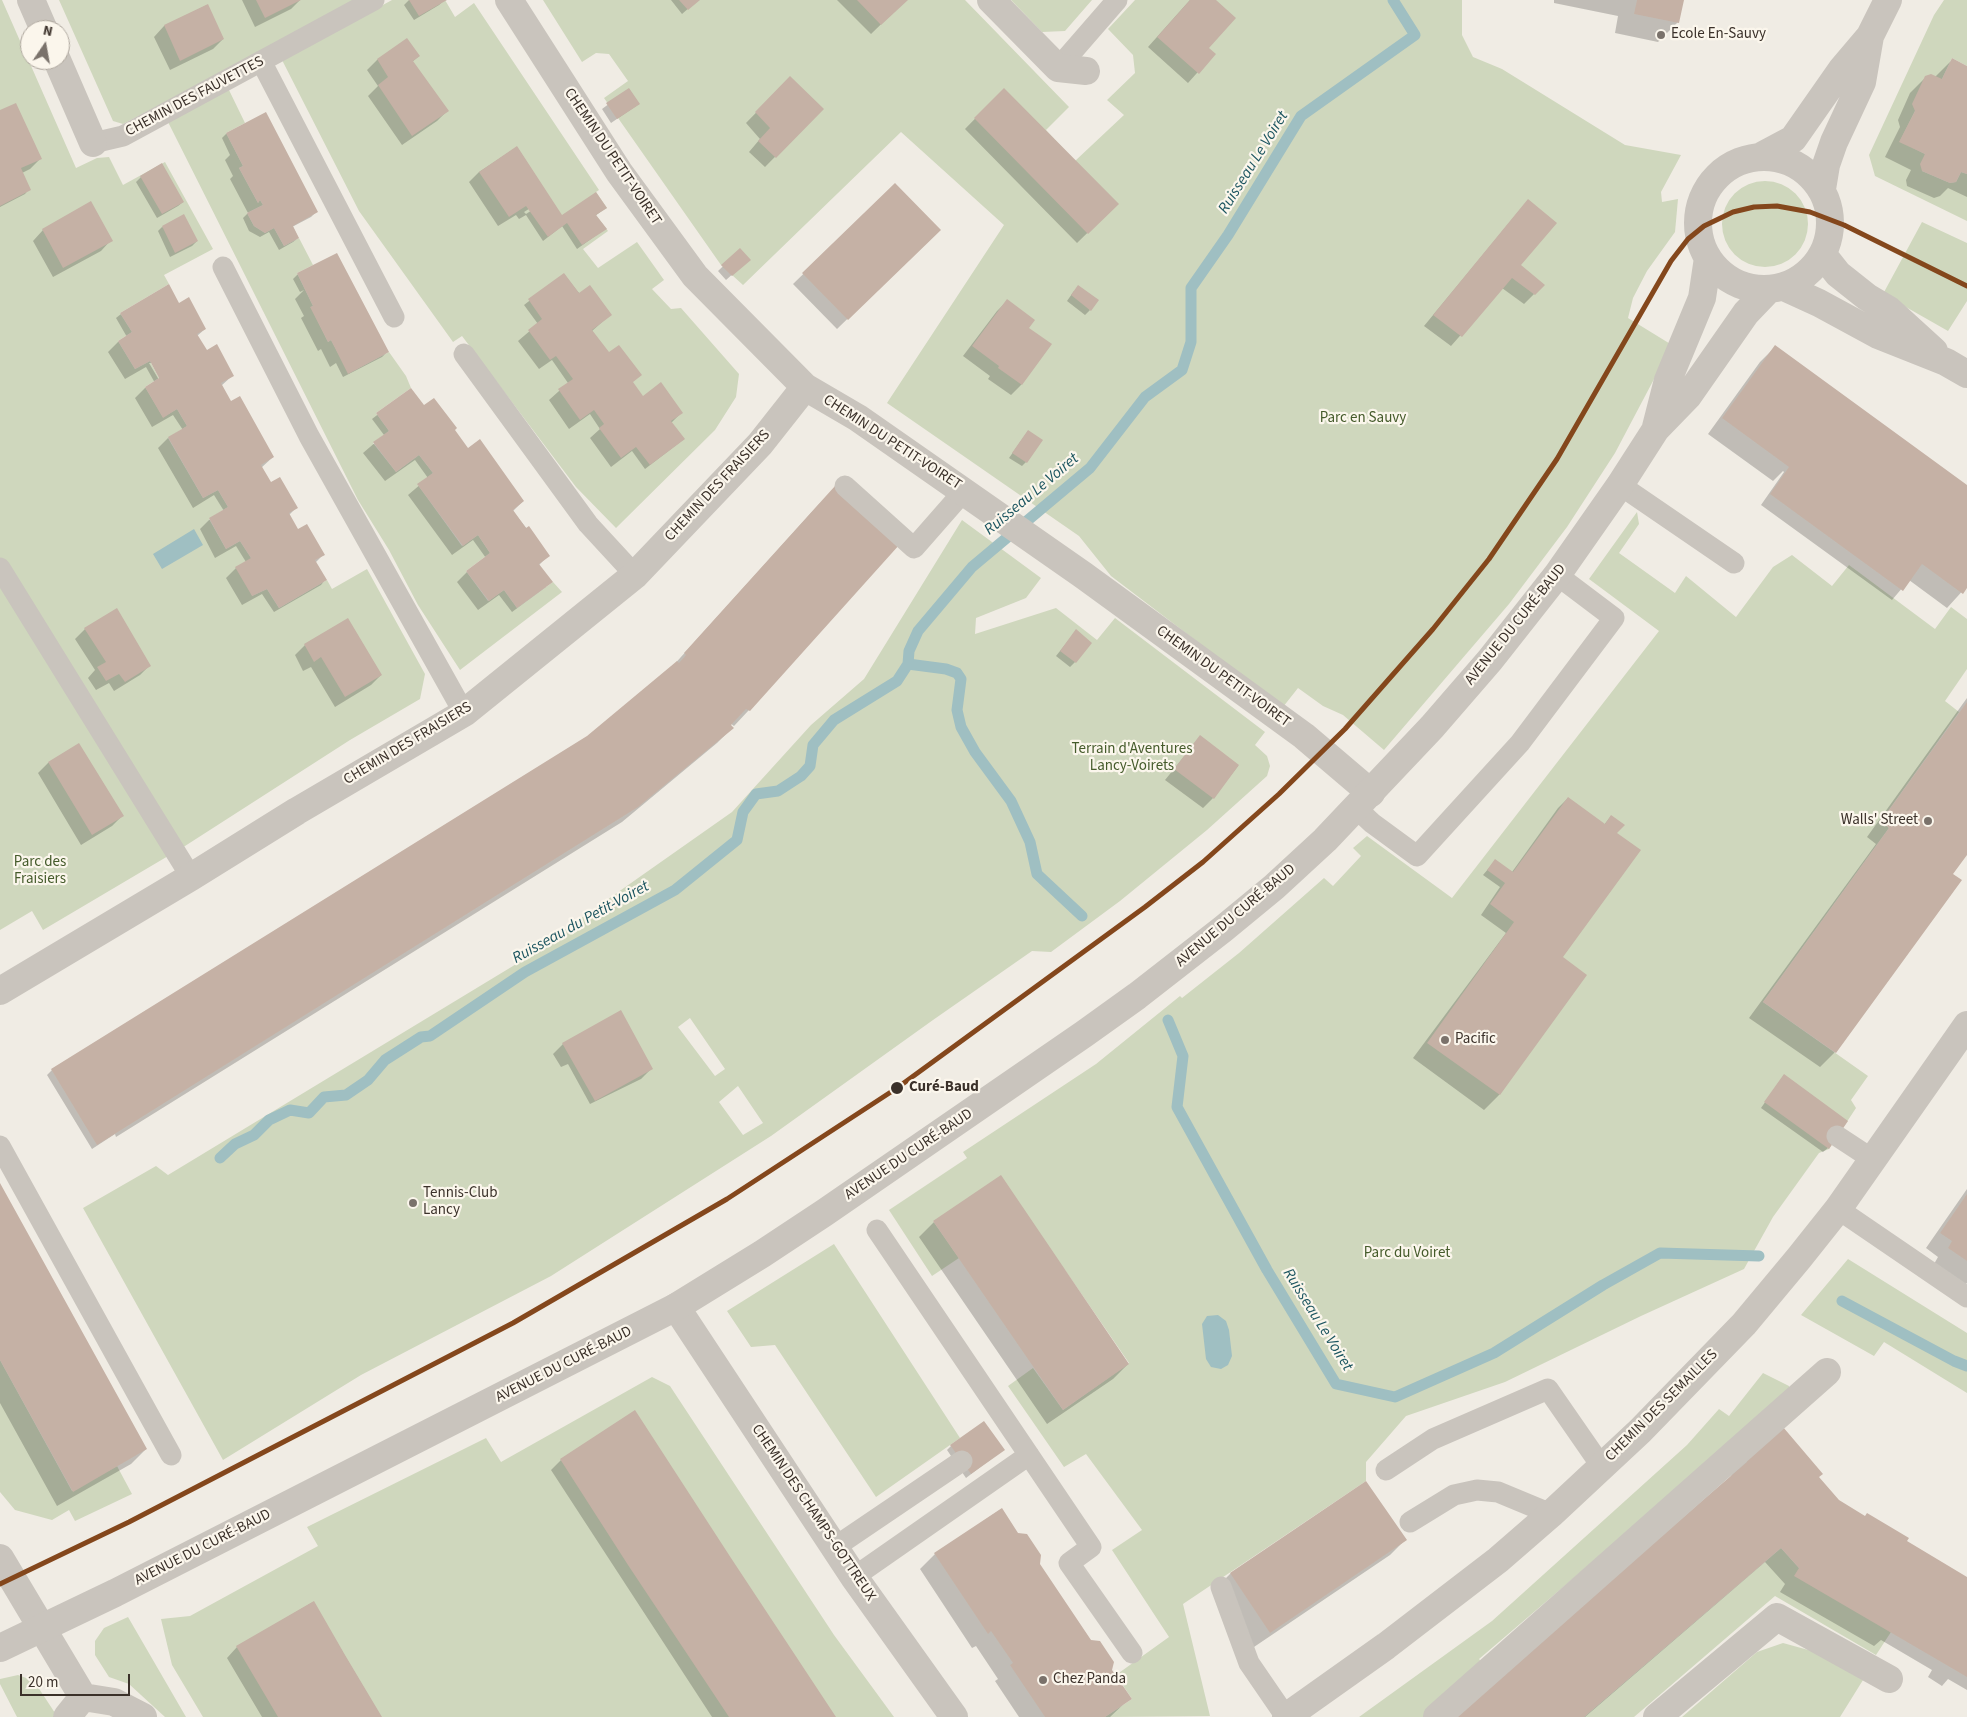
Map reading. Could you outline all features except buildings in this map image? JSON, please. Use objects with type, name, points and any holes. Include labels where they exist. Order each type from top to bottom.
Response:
[{"type":"street","points":[[31,0],[40,20]]},
{"type":"street","name":"CHEMIN DU PETIT-VOIRET","points":[[509,0],[619,172],[695,276],[805,387],[858,418],[972,496],[1297,731],[1364,801]]},
{"type":"street","points":[[991,0],[1058,68],[1086,72]]},
{"type":"street","points":[[1763,156],[1793,139],[1842,69],[1870,36],[1888,0]]},
{"type":"street","points":[[1822,189],[1826,165],[1834,142],[1862,82],[1870,36]]},
{"type":"street","name":"CHEMIN DES FAUVETTES","points":[[61,70],[93,143]]},
{"type":"street","points":[[1763,156],[1781,158],[1812,177],[1822,189],[1830,214],[1830,232],[1823,255],[1813,269],[1800,280],[1776,288],[1754,289],[1734,282],[1717,269],[1703,249],[1698,230],[1700,207],[1709,187],[1720,173],[1733,164],[1746,158],[1763,156]]},
{"type":"street","points":[[1823,255],[1838,274],[1867,297],[1889,310],[1956,368]]},
{"type":"street","name":"AVENUE DU CURÉ-BAUD","points":[[1656,429],[1668,380],[1702,298],[1708,258]]},
{"type":"street","points":[[1776,288],[1819,302],[1878,335],[1956,368]]},
{"type":"street","name":"AVENUE DU CURÉ-BAUD","points":[[0,1648],[170,1565],[676,1306],[762,1254],[824,1213],[1137,996],[1274,887],[1364,801],[1432,727],[1557,575],[1656,429],[1688,396],[1746,312],[1776,288]]},
{"type":"street","name":"CHEMIN DES FRAISIERS","points":[[0,991],[191,877],[297,810],[464,713],[635,575],[760,444],[805,387]]},
{"type":"street","name":"CHEMIN DES SEMAILLES","points":[[1286,1717],[1386,1646],[1498,1560],[1551,1514],[1640,1431],[1744,1324],[1838,1209],[1967,1025]]},
{"type":"street","name":"CHEMIN DES CHAMPS-GOTTREUX","points":[[676,1306],[854,1577],[954,1717]]},
{"type":"street","points":[[1437,1717],[1827,1372]]},
{"type":"street","points":[[0,1558],[40,1628],[75,1707],[114,1702],[143,1717]]},
{"type":"street","points":[[1658,1717],[1776,1617],[1889,1679]]},
{"type":"lane","name":"CHEMIN DES FAUVETTES","points":[[93,143],[123,136],[374,0]]},
{"type":"lane","points":[[1058,68],[1117,0]]},
{"type":"lane","points":[[261,61],[394,317]]},
{"type":"lane","points":[[224,267],[309,436],[464,713]]},
{"type":"lane","points":[[464,354],[588,524],[635,575]]},
{"type":"lane","points":[[1620,484],[1734,563]]},
{"type":"lane","points":[[845,486],[914,548],[972,496]]},
{"type":"lane","points":[[0,568],[191,877]]},
{"type":"lane","points":[[1364,801],[1372,823],[1416,856],[1520,743],[1614,618],[1557,575]]},
{"type":"lane","points":[[1837,1136],[1872,1159]]},
{"type":"lane","points":[[0,1146],[171,1455]]},
{"type":"lane","points":[[1838,1209],[1967,1297]]},
{"type":"lane","points":[[877,1230],[1091,1547],[1069,1563],[1132,1653]]},
{"type":"lane","points":[[1386,1470],[1433,1439],[1548,1389],[1602,1467]]},
{"type":"lane","points":[[854,1577],[1029,1455]]},
{"type":"lane","points":[[835,1547],[962,1461]]},
{"type":"lane","points":[[1410,1522],[1454,1495],[1476,1490],[1498,1492],[1551,1514]]},
{"type":"lane","points":[[1221,1587],[1249,1663],[1286,1717]]},
{"type":"green space","name":"Parc des Fraisiers","points":[[0,0],[2,0],[20,41],[20,70],[33,70],[76,168],[97,158],[109,157],[123,185],[165,162],[213,249],[164,275],[169,284],[120,313],[132,332],[118,341],[135,369],[150,361],[159,378],[145,387],[163,417],[177,409],[187,426],[168,438],[203,498],[218,490],[228,507],[209,519],[226,549],[240,541],[251,558],[252,596],[267,589],[279,608],[327,580],[332,589],[367,569],[425,674],[420,699],[350,740],[185,846],[43,930],[32,911],[0,930]]},
{"type":"green space","points":[[59,0],[355,0],[123,124],[113,121],[70,25],[70,20],[68,20]]},
{"type":"green space","points":[[392,0],[445,0],[455,17],[474,3],[599,190],[596,192],[607,208],[596,215],[608,231],[583,249],[598,268],[637,242],[664,280],[652,289],[671,309],[681,308],[739,374],[736,397],[715,430],[616,528],[576,487],[462,336],[453,342],[359,211],[282,60]]},
{"type":"green space","name":"Parc en Sauvy","points":[[543,0],[965,0],[1069,107],[1046,130],[1075,161],[1124,115],[1107,100],[1135,73],[1133,55],[1108,29],[1135,0],[1462,0],[1462,35],[1473,57],[1502,69],[1625,145],[1681,155],[1661,192],[1662,202],[1678,199],[1675,232],[1647,271],[1633,298],[1628,318],[1672,345],[1615,453],[1567,527],[1509,604],[1384,750],[1343,715],[1323,706],[1298,688],[1283,707],[1111,576],[1079,536],[887,403],[1004,225],[901,132],[743,285],[721,265],[604,98],[628,81],[609,54],[596,53],[582,62]]},
{"type":"green space","points":[[1011,0],[1092,0],[1065,31],[1042,32]]},
{"type":"green space","points":[[1944,0],[1967,0],[1967,66],[1952,58],[1942,79],[1915,111],[1900,141],[1925,154],[1922,171],[1950,183],[1956,182],[1961,172],[1967,174],[1967,221],[1875,176],[1869,155],[1934,15]]},
{"type":"green space","points":[[228,88],[245,123],[226,133],[243,166],[239,168],[258,203],[260,200],[263,205],[247,213],[254,226],[265,233],[274,228],[284,246],[299,238],[313,265],[297,273],[328,342],[331,340],[349,373],[389,352],[406,376],[411,388],[376,413],[389,431],[373,443],[396,472],[419,455],[433,473],[418,485],[462,546],[478,535],[490,553],[466,571],[488,601],[504,590],[517,608],[553,582],[562,592],[460,670],[418,605],[389,550],[358,500],[167,120]]},
{"type":"green space","points":[[1765,181],[1781,184],[1789,188],[1801,200],[1805,208],[1808,224],[1805,240],[1801,248],[1789,260],[1781,264],[1765,267],[1749,264],[1741,260],[1729,248],[1725,240],[1722,224],[1725,208],[1729,200],[1741,188],[1749,184]]},
{"type":"green space","points":[[1922,222],[1967,243],[1967,301],[1948,331],[1883,294]]},
{"type":"green space","name":"Parc du Voiret","points":[[1637,512],[1639,524],[1619,553],[1675,593],[1686,576],[1736,617],[1773,567],[1792,555],[1832,586],[1849,565],[1935,629],[1951,607],[1967,619],[1967,669],[1945,701],[1959,712],[1881,821],[1889,828],[1763,1002],[1868,1076],[1851,1100],[1856,1108],[1829,1149],[1819,1153],[1773,1217],[1744,1269],[1641,1316],[1505,1382],[1406,1416],[1366,1462],[1366,1481],[1183,1604],[1210,1716],[1105,1717],[1132,1699],[1116,1675],[1169,1637],[1112,1550],[1142,1530],[1086,1454],[1064,1467],[1008,1386],[1033,1368],[1063,1410],[1129,1363],[1065,1270],[933,1221],[959,1258],[932,1276],[889,1210],[967,1158],[963,1152],[1096,1064],[1180,996],[1182,998],[1239,953],[1324,878],[1333,886],[1361,856],[1353,848],[1367,836],[1452,898],[1659,631],[1589,579]]},
{"type":"green space","name":"Terrain d'Aventures Lancy-Voirets","points":[[962,520],[1041,578],[1026,598],[976,618],[975,634],[1056,608],[1097,640],[1115,618],[1265,732],[1255,745],[1267,756],[1270,766],[1267,776],[1207,830],[1120,901],[1051,952],[1032,951],[771,1136],[551,1276],[361,1375],[223,1460],[83,1208],[156,1166],[168,1175],[513,966],[732,812],[811,725],[864,679]],"holes":[[[690,1018],[725,1069],[715,1076],[678,1027]],[[738,1086],[763,1123],[743,1135],[719,1102]]]},
{"type":"green space","points":[[834,1244],[960,1438],[876,1497],[775,1345],[751,1347],[727,1311]]},
{"type":"green space","points":[[1848,1259],[1967,1333],[1967,1393],[1884,1342],[1874,1356],[1801,1315]]},
{"type":"green space","points":[[0,1360],[72,1491],[117,1466],[132,1494],[75,1521],[69,1510],[52,1520],[15,1510],[0,1492]]},
{"type":"green space","points":[[1763,1373],[1789,1386],[1789,1394],[1479,1659],[1484,1665],[1423,1717],[1359,1717],[1492,1621],[1687,1445],[1719,1409],[1729,1416]]},
{"type":"green space","points":[[652,1377],[670,1386],[834,1635],[894,1717],[203,1717],[172,1665],[161,1619],[190,1616],[318,1546],[307,1527],[486,1438],[501,1462]]},
{"type":"green space","points":[[1781,1548],[1799,1568],[1891,1632],[1876,1655],[1775,1596],[1634,1717],[1584,1717]]},
{"type":"green space","points":[[128,1617],[186,1717],[165,1717],[129,1684],[109,1677],[95,1655],[95,1641],[104,1628]]},
{"type":"green space","points":[[1783,1643],[1812,1651],[1863,1680],[1840,1717],[1682,1717],[1757,1652]]},
{"type":"green space","points":[[18,1675],[34,1681],[55,1713],[53,1717],[17,1717],[0,1684],[0,1679]]},
{"type":"water","points":[[194,529],[203,545],[162,569],[153,554]]},
{"type":"water","points":[[1218,1315],[1226,1321],[1232,1356],[1228,1365],[1221,1369],[1211,1367],[1206,1359],[1202,1324],[1207,1316]]},
{"type":"waterway","name":"Ruisseau Le Voiret","points":[[1082,916],[1037,874],[1030,842],[1011,801],[975,752],[961,727],[957,710],[961,679],[957,673],[946,669],[908,664],[909,651],[918,631],[972,567],[1090,468],[1145,397],[1182,370],[1191,342],[1191,288],[1228,235],[1301,116],[1415,35],[1393,0]]},
{"type":"waterway","name":"Ruisseau du Petit-Voiret","points":[[220,1158],[235,1144],[254,1135],[269,1120],[290,1110],[309,1113],[324,1097],[346,1095],[368,1080],[385,1060],[421,1037],[430,1036],[525,972],[675,890],[737,840],[743,812],[756,794],[778,791],[801,776],[810,766],[813,745],[834,720],[897,681],[908,664]]},
{"type":"waterway","name":"Ruisseau Le Voiret","points":[[1168,1020],[1183,1056],[1177,1107],[1267,1270],[1336,1384],[1395,1397],[1494,1353],[1603,1285],[1660,1253],[1759,1256]]},
{"type":"waterway","name":"Ruisseau Le Voiret","points":[[1842,1301],[1954,1361],[1967,1366]]},
{"type":"transit line","points":[[0,1584],[129,1522],[513,1323],[727,1199],[897,1088],[1145,907],[1203,862],[1279,794],[1345,729],[1433,629],[1489,559],[1557,459],[1671,261],[1688,239],[1704,226],[1733,212],[1754,207],[1777,206],[1810,212],[1844,225],[1967,286]]},
{"type":"place","name":"Ecole En-Sauvy","points":[[1661,35]]},
{"type":"place","name":"Walls' Street","points":[[1928,821]]},
{"type":"place","name":"Pacific","points":[[1445,1040]]},
{"type":"place","name":"Curé-Baud","points":[[897,1088]]},
{"type":"place","name":"Tennis-Club Lancy","points":[[413,1203]]},
{"type":"place","name":"Chez Panda","points":[[1043,1680]]}]
